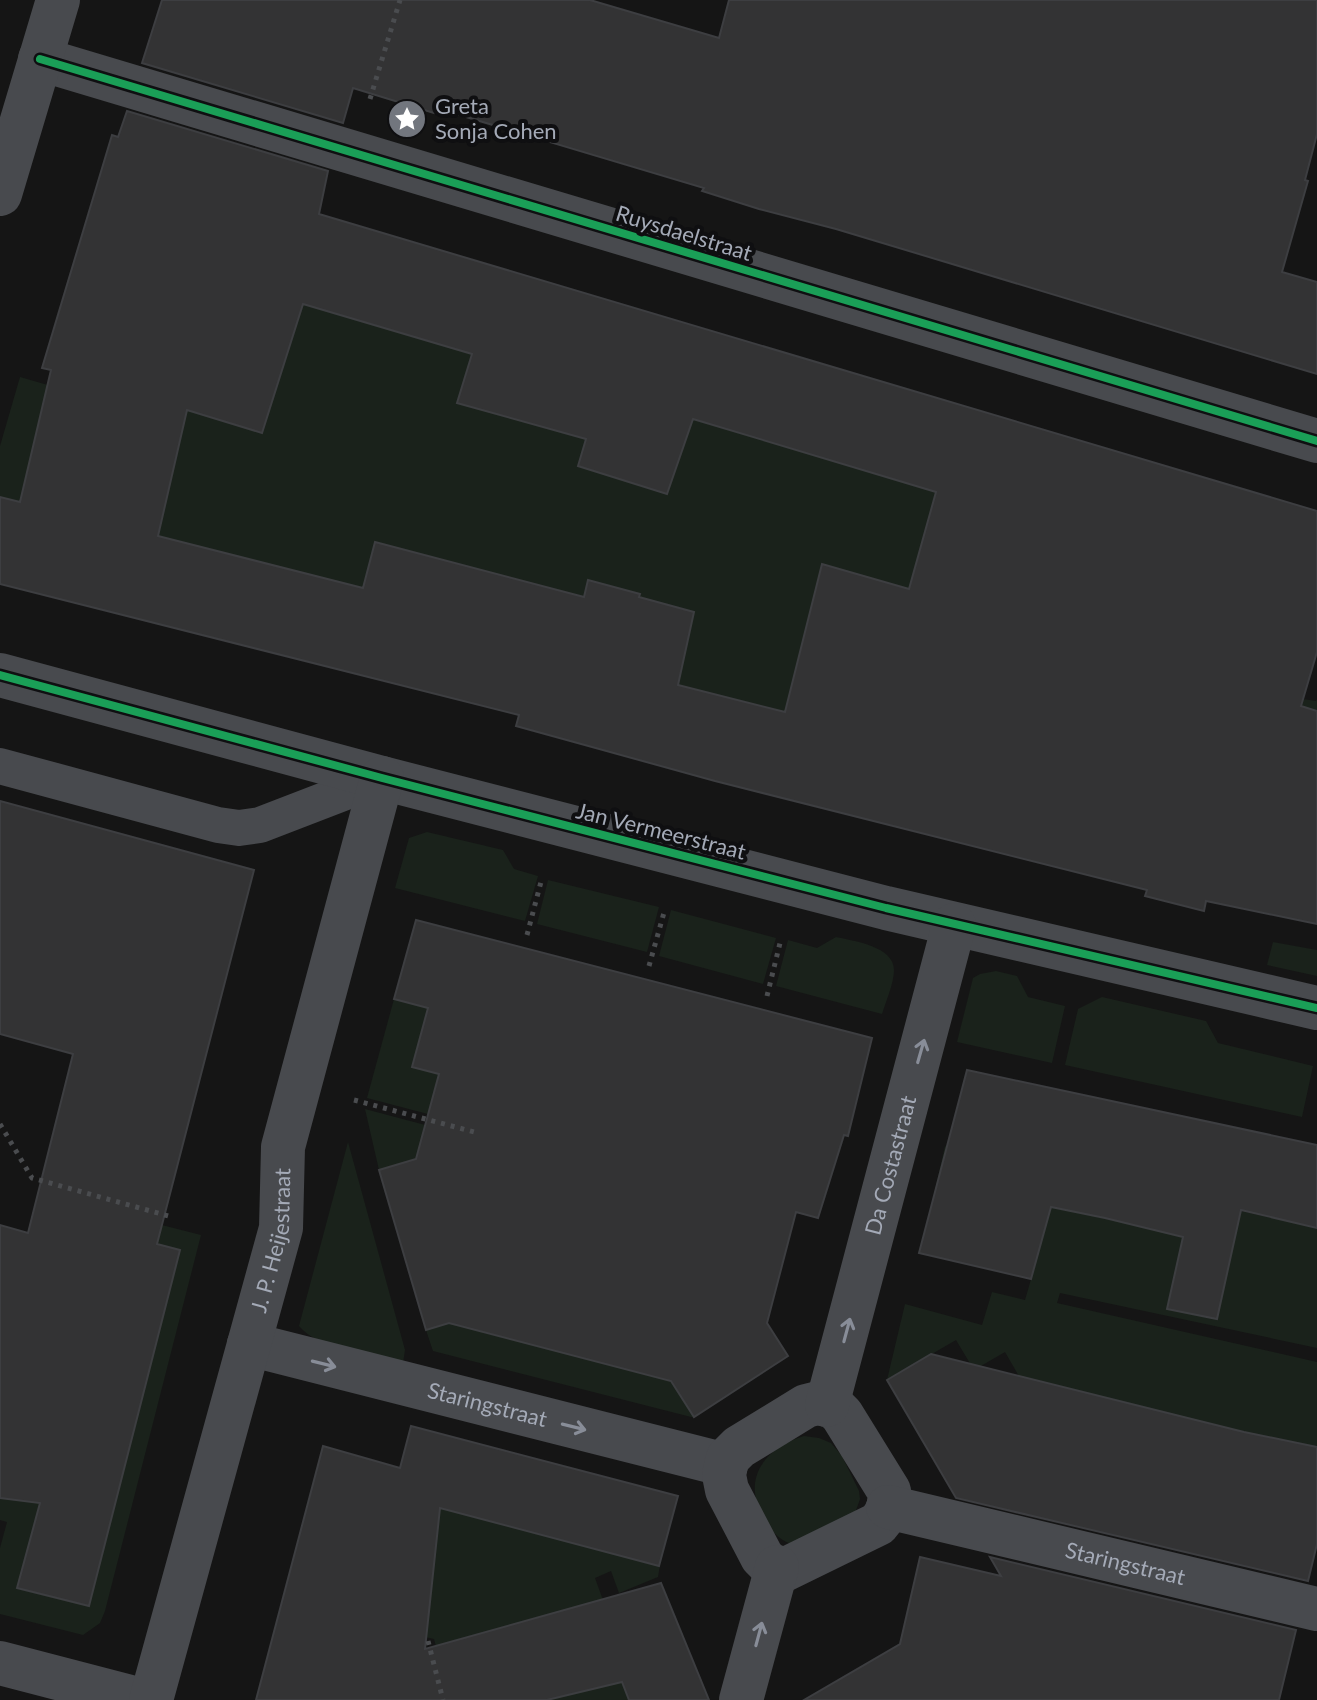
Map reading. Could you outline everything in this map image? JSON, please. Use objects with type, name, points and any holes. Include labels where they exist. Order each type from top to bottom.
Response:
[{"type":"street","points":[[0,194],[58,0]]},
{"type":"street","name":"Ruysdaelstraat","points":[[40,59],[1317,441]]},
{"type":"street","name":"Jan Vermeerstraat","points":[[0,675],[382,778],[954,925],[1317,1008]]},
{"type":"street","name":"J. P. Heijestraat","points":[[151,1700],[281,1228],[283,1147],[382,778]]},
{"type":"street","name":"Da Costastraat","points":[[827,1405],[954,925]]},
{"type":"street","name":"Staringstraat","points":[[249,1344],[726,1465]]},
{"type":"street","points":[[818,1403],[827,1405],[842,1415],[889,1491],[886,1516],[878,1524],[784,1570],[762,1557],[727,1490],[726,1465],[728,1458],[739,1447],[806,1406],[818,1403]]},
{"type":"street","name":"Staringstraat","points":[[888,1507],[1317,1609]]},
{"type":"street","points":[[741,1700],[777,1567]]},
{"type":"street","points":[[0,1663],[142,1700]]},
{"type":"lane","points":[[0,766],[239,828],[260,825],[382,778]]},
{"type":"path","points":[[369,99],[400,0]]},
{"type":"path","points":[[527,935],[544,873]]},
{"type":"path","points":[[649,966],[666,905]]},
{"type":"path","points":[[767,996],[782,935]]},
{"type":"path","points":[[350,1099],[478,1133]]},
{"type":"path","points":[[0,1124],[32,1178],[172,1217]]},
{"type":"path","points":[[428,1641],[443,1700]]},
{"type":"shaded area","points":[[192,231],[333,312],[990,508],[1303,699],[1317,699],[1317,847],[1133,813],[0,497],[0,446],[20,377],[180,423]]},
{"type":"shaded area","points":[[427,832],[503,850],[514,869],[538,876],[525,921],[395,888],[409,838]]},
{"type":"shaded area","points":[[548,880],[659,907],[647,952],[537,924]]},
{"type":"shaded area","points":[[671,910],[776,938],[763,984],[659,956]]},
{"type":"shaded area","points":[[836,937],[880,950],[892,962],[893,981],[882,1014],[776,986],[788,940],[817,948]]},
{"type":"shaded area","points":[[1273,942],[1317,950],[1317,976],[1267,965]]},
{"type":"shaded area","points":[[996,971],[1017,976],[1028,997],[1065,1006],[1052,1063],[957,1042],[973,978]]},
{"type":"shaded area","points":[[1102,997],[1206,1021],[1218,1043],[1313,1066],[1302,1117],[1065,1065],[1078,1009]]},
{"type":"shaded area","points":[[394,999],[428,1008],[412,1066],[727,1154],[779,1276],[773,1300],[758,1310],[654,1354],[695,1418],[433,1351],[426,1330],[479,1314],[484,1333],[502,1337],[510,1314],[448,1149],[379,1170],[365,1109],[478,1139],[481,1128],[367,1098]]},
{"type":"shaded area","points":[[348,1142],[405,1350],[403,1363],[333,1346],[319,1341],[299,1326]]},
{"type":"shaded area","points":[[945,1146],[983,1155],[1017,1200],[1126,1223],[1241,1211],[1317,1228],[1317,1348],[1060,1293],[1057,1303],[1317,1362],[1317,1495],[1024,1385],[1005,1352],[974,1370],[956,1340],[887,1380],[905,1304],[982,1325],[992,1292],[1025,1300],[1036,1262],[934,1194]]},
{"type":"shaded area","points":[[60,1199],[201,1235],[105,1611],[100,1623],[83,1635],[0,1614],[0,1548],[7,1522],[0,1520],[0,1299]],"holes":[[[109,1232],[180,1251],[88,1606],[18,1588]]]},
{"type":"shaded area","points":[[804,1436],[831,1443],[842,1456],[860,1499],[854,1516],[794,1545],[779,1537],[763,1516],[757,1502],[756,1477],[761,1466],[778,1448]]},
{"type":"shaded area","points":[[393,1496],[660,1565],[658,1577],[619,1593],[611,1571],[595,1578],[603,1600],[612,1658],[629,1700],[450,1700],[434,1639],[420,1636],[323,1700]]},
{"type":"building","points":[[162,0],[590,0],[719,38],[729,0],[1317,0],[1317,134],[1305,180],[1308,181],[1282,272],[1317,282],[1317,374],[836,229],[759,209],[702,191],[704,188],[436,108],[434,113],[353,88],[343,123],[142,63]]},
{"type":"building","points":[[127,111],[328,171],[319,214],[1317,511],[1317,652],[1301,706],[1317,711],[1317,924],[1206,901],[1204,911],[1145,896],[1147,890],[715,781],[516,726],[519,715],[0,584],[0,497],[20,502],[51,370],[42,368],[112,135],[118,137]],"holes":[[[303,304],[472,354],[457,403],[586,439],[578,466],[667,494],[693,419],[936,492],[909,589],[822,564],[785,712],[678,685],[694,612],[639,597],[640,594],[588,580],[584,597],[375,542],[363,588],[158,536],[187,410],[262,433]]]},
{"type":"building","points":[[0,801],[254,870],[157,1244],[180,1250],[89,1606],[17,1588],[40,1503],[0,1498],[0,1225],[28,1233],[73,1054],[0,1034]]},
{"type":"building","points":[[416,920],[872,1038],[848,1136],[844,1135],[818,1218],[796,1212],[767,1323],[788,1356],[694,1417],[671,1381],[449,1323],[426,1330],[379,1170],[416,1159],[439,1074],[412,1067],[428,1008],[394,999]]},
{"type":"building","points":[[967,1070],[1317,1145],[1317,1228],[1241,1210],[1217,1319],[1167,1309],[1183,1237],[1105,1218],[1051,1207],[1031,1279],[919,1253]]},
{"type":"building","points":[[931,1354],[1244,1432],[1317,1447],[1317,1544],[1308,1581],[956,1498],[887,1380]]},
{"type":"building","points":[[411,1426],[678,1496],[659,1566],[440,1508],[425,1649],[661,1583],[709,1700],[629,1700],[622,1682],[547,1700],[256,1700],[323,1446],[400,1468]]},
{"type":"building","points":[[920,1557],[1001,1576],[990,1557],[1296,1630],[1279,1700],[804,1700],[900,1644]]},
{"type":"cycle path","points":[[40,59],[1317,441]]},
{"type":"cycle path","points":[[0,675],[382,778],[886,908],[1317,1008]]},
{"type":"place","name":"Greta Sonja Cohen","points":[[407,119]]}]
